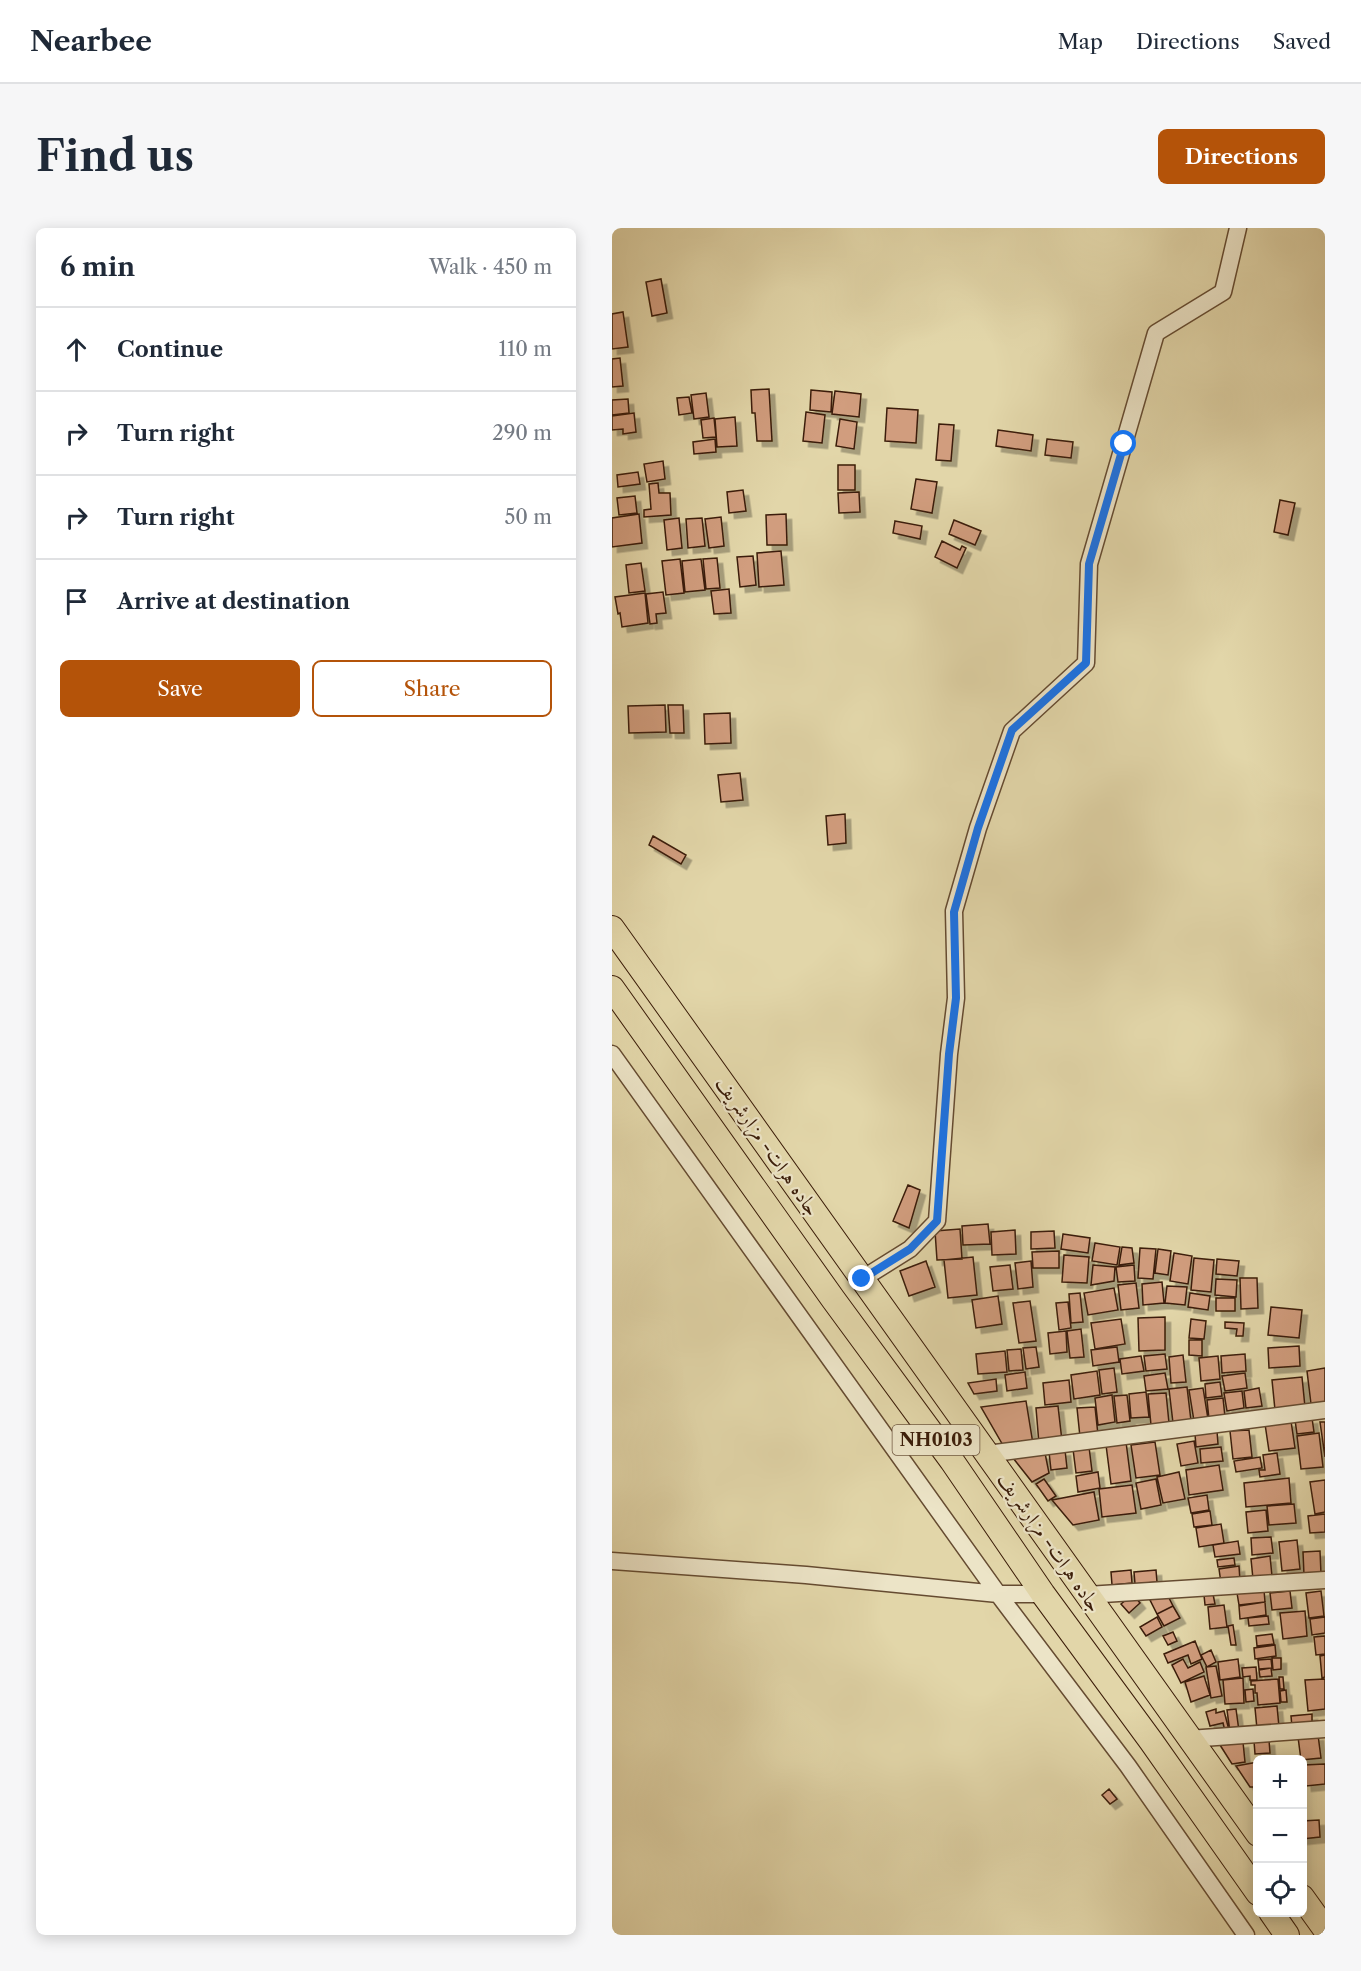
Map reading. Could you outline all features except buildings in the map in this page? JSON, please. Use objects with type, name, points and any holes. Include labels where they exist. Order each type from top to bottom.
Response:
[{"type":"highway","name":"جاده هرات- مزارشریف","points":[[612,928],[1253,1828]]},
{"type":"highway","name":"جاده هرات- مزارشریف","points":[[612,988],[833,1299],[952,1461],[1043,1594],[1151,1741],[1253,1887]]},
{"type":"highway","points":[[1307,1904],[1325,1929]]},
{"type":"highway","points":[[1274,1917],[1287,1935]]},
{"type":"street","points":[[862,1279],[910,1249],[937,1221],[949,1054],[956,998],[954,912],[978,828],[1012,730],[1086,663],[1089,564],[1156,333],[1223,292],[1238,228]]},
{"type":"street","points":[[612,1054],[998,1594],[1128,1766],[1246,1935]]},
{"type":"street","points":[[987,1454],[1325,1410]]},
{"type":"street","points":[[612,1561],[806,1575],[998,1594],[1043,1594]]},
{"type":"street","points":[[1087,1595],[1325,1580]]},
{"type":"street","points":[[1189,1739],[1325,1729]]},
{"type":"route","points":[[862,1279],[910,1249],[937,1221],[949,1054],[956,998],[954,912],[978,828],[1012,730],[1086,663],[1089,564],[1124,444]]}]
